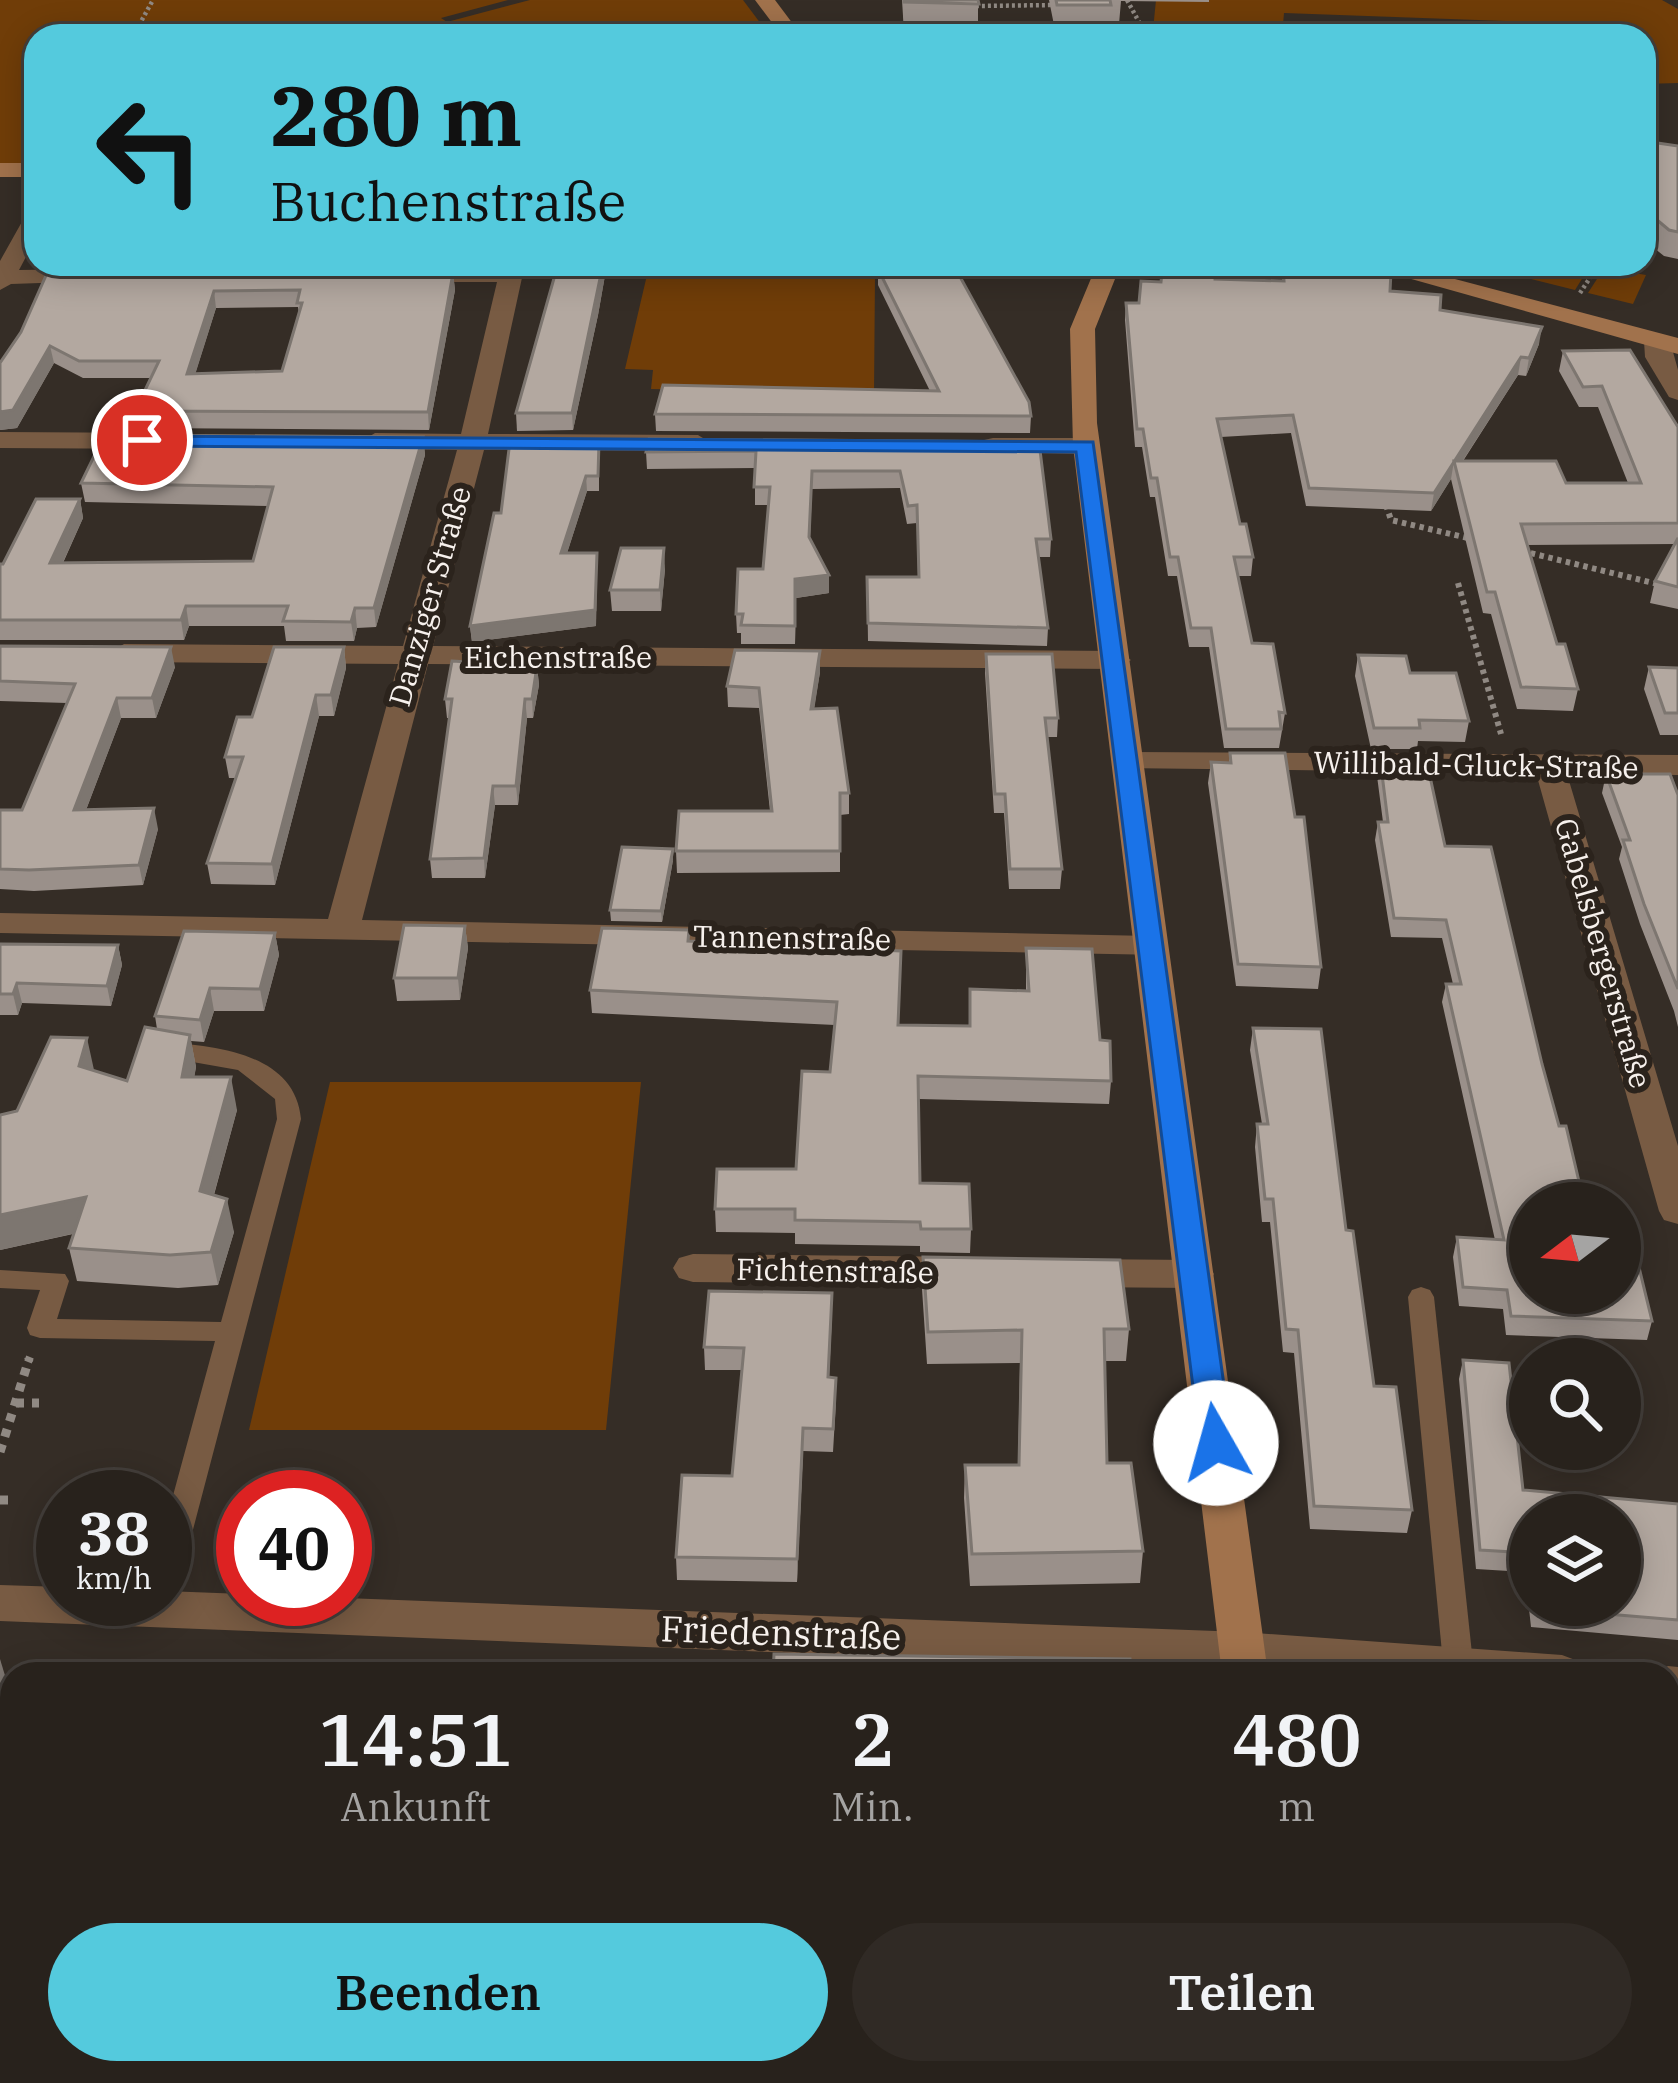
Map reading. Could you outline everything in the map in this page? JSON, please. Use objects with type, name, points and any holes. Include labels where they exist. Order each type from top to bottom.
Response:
[{"type":"street","points":[[24,238],[2,280],[119,276]]},
{"type":"street","name":"Danziger Straße","points":[[343,927],[411,656],[472,441],[510,276]]},
{"type":"street","points":[[1093,276],[1082,326],[1085,446],[1130,761],[1244,1662]]},
{"type":"street","points":[[1415,276],[1667,343],[1658,357],[1678,392]]},
{"type":"street","points":[[0,440],[189,441]]},
{"type":"street","points":[[354,441],[728,443]]},
{"type":"street","points":[[961,445],[1085,446]]},
{"type":"street","name":"Eichenstraße","points":[[91,653],[1116,660]]},
{"type":"street","name":"Willibald-Gluck-Straße","points":[[1130,761],[1678,765]]},
{"type":"street","name":"Gabelsbergerstraße","points":[[1549,765],[1678,1211]]},
{"type":"street","name":"Tannenstraße","points":[[0,923],[1151,946]]},
{"type":"street","name":"Fichtenstraße","points":[[693,1268],[1000,1272]]},
{"type":"street","points":[[1047,1272],[1194,1274]]},
{"type":"street","name":"Friedenstraße","points":[[192,1597],[1244,1662]]},
{"type":"street","name":"Friedenstraße","points":[[0,1603],[36,1601]]},
{"type":"lane","points":[[162,1050],[229,1057],[255,1066],[287,1097],[284,1141],[192,1480]]},
{"type":"lane","points":[[0,1279],[56,1281],[40,1328],[232,1332]]},
{"type":"lane","points":[[1421,1297],[1458,1662]]},
{"type":"path","points":[[975,0],[976,5],[1056,5]]},
{"type":"path","points":[[1127,0],[1139,22]]},
{"type":"path","points":[[1381,489],[1391,520],[1481,542]]},
{"type":"path","points":[[1503,547],[1678,589]]},
{"type":"path","points":[[1458,583],[1510,764]]},
{"type":"path","points":[[0,1453],[40,1328]]},
{"type":"path","points":[[16,1403],[39,1403]]},
{"type":"shaded area","points":[[0,0],[508,0],[441,18],[447,22],[530,0],[743,0],[761,24],[24,24],[24,163],[0,163]]},
{"type":"shaded area","points":[[1156,0],[1662,0],[1678,9],[1678,83],[1656,84],[1656,24],[1284,13],[1283,24],[1154,24]]},
{"type":"shaded area","points":[[647,276],[875,276],[874,394],[651,389],[653,370],[625,369]]},
{"type":"shaded area","points":[[1518,276],[1584,276],[1575,290]]},
{"type":"shaded area","points":[[1599,276],[1646,276],[1633,304],[1588,293]]},
{"type":"shaded area","points":[[330,1082],[641,1082],[606,1430],[249,1430]]},
{"type":"building","points":[[978,0],[979,4],[904,2]]},
{"type":"building","points":[[1056,0],[1110,0],[1111,5],[1057,5]]},
{"type":"building","points":[[1656,143],[1678,146],[1678,232],[1656,219]]},
{"type":"building","points":[[46,276],[452,276],[428,412],[135,411],[159,361],[79,361],[50,346],[13,410],[0,412],[0,363],[21,332]],"holes":[[[300,290],[297,303],[302,303],[282,371],[187,374],[214,291]]]},
{"type":"building","points":[[555,276],[601,276],[572,413],[516,413]]},
{"type":"building","points":[[882,276],[960,276],[1029,402],[1031,416],[655,414],[663,385],[939,391]]},
{"type":"building","points":[[1162,276],[1284,281],[1284,276],[1391,276],[1390,291],[1441,295],[1440,310],[1542,327],[1529,358],[1521,357],[1434,493],[1309,488],[1293,415],[1217,419],[1240,524],[1246,524],[1253,557],[1234,557],[1252,643],[1273,644],[1285,713],[1279,712],[1281,729],[1226,729],[1211,628],[1191,628],[1178,557],[1170,557],[1157,478],[1151,478],[1143,429],[1137,429],[1126,303],[1139,303],[1141,281],[1161,282]]},
{"type":"building","points":[[1630,350],[1678,427],[1678,523],[1521,524],[1557,644],[1565,644],[1578,689],[1521,687],[1495,592],[1487,592],[1454,461],[1556,461],[1566,483],[1641,483],[1602,386],[1583,387],[1563,351]]},
{"type":"building","points":[[123,435],[423,437],[374,608],[355,608],[351,622],[283,621],[288,606],[186,606],[181,620],[0,620],[0,564],[36,499],[80,499],[50,563],[253,561],[273,487],[81,483],[98,448],[117,449]]},
{"type":"building","points":[[649,439],[1039,442],[1051,539],[1036,539],[1048,628],[868,623],[867,577],[919,577],[917,505],[908,506],[900,471],[812,471],[809,537],[829,575],[795,579],[795,626],[741,625],[743,614],[736,614],[738,569],[763,569],[770,487],[754,487],[756,451],[646,452]]},
{"type":"building","points":[[510,441],[599,441],[598,476],[586,476],[561,553],[597,553],[595,610],[470,626],[494,513],[501,513]]},
{"type":"building","points":[[1678,538],[1678,587],[1655,581]]},
{"type":"building","points":[[621,548],[664,548],[660,590],[610,590]]},
{"type":"building","points":[[0,646],[171,647],[152,698],[117,698],[74,810],[154,808],[139,865],[0,869],[0,810],[22,810],[75,684],[0,681]]},
{"type":"building","points":[[274,647],[344,647],[331,695],[316,695],[272,864],[207,863],[243,757],[225,757],[237,717],[252,717]]},
{"type":"building","points":[[735,650],[820,651],[811,709],[837,708],[849,793],[840,793],[840,851],[676,851],[679,811],[772,811],[759,688],[727,686]]},
{"type":"building","points":[[986,654],[1052,654],[1058,718],[1045,718],[1062,869],[1010,869],[1005,794],[995,794]]},
{"type":"building","points":[[1358,655],[1406,656],[1410,673],[1456,673],[1469,721],[1419,720],[1420,728],[1374,728]]},
{"type":"building","points":[[452,661],[537,666],[532,699],[525,699],[516,786],[493,786],[484,858],[430,859],[452,699],[445,699]]},
{"type":"building","points":[[1649,667],[1678,668],[1678,713],[1665,713]]},
{"type":"building","points":[[1230,753],[1285,753],[1295,817],[1304,817],[1321,967],[1238,964],[1211,762],[1231,763]]},
{"type":"building","points":[[1380,758],[1426,758],[1445,846],[1491,847],[1542,1064],[1559,1126],[1566,1126],[1579,1182],[1509,1182],[1509,1303],[1507,1290],[1463,1287],[1457,1237],[1504,1240],[1446,984],[1461,984],[1446,920],[1394,918],[1378,822],[1388,822]]},
{"type":"building","points":[[1606,774],[1670,774],[1678,795],[1678,989],[1644,904],[1623,840],[1630,840]]},
{"type":"building","points":[[622,847],[673,849],[661,911],[610,910]]},
{"type":"building","points":[[404,925],[465,926],[458,978],[394,978]]},
{"type":"building","points":[[602,928],[689,930],[688,941],[901,951],[898,1025],[970,1026],[970,989],[1029,991],[1026,948],[1092,949],[1100,1040],[1110,1041],[1111,1081],[918,1076],[920,1183],[969,1184],[971,1229],[921,1229],[920,1222],[795,1220],[795,1209],[715,1209],[717,1169],[796,1169],[802,1071],[830,1072],[837,1002],[590,990]]},
{"type":"building","points":[[184,931],[275,933],[260,989],[210,988],[200,1020],[155,1016]]},
{"type":"building","points":[[0,944],[118,945],[107,986],[17,983],[13,994],[0,994]]},
{"type":"building","points":[[145,1027],[190,1035],[182,1077],[231,1077],[200,1191],[227,1199],[211,1252],[170,1255],[69,1248],[86,1197],[0,1215],[0,1115],[17,1111],[51,1037],[87,1038],[79,1066],[127,1081]]},
{"type":"building","points":[[1253,1028],[1321,1029],[1346,1230],[1353,1231],[1374,1386],[1396,1387],[1412,1510],[1314,1506],[1298,1330],[1286,1329],[1273,1199],[1265,1199],[1257,1124],[1268,1124]]},
{"type":"building","points":[[923,1257],[1120,1260],[1129,1329],[1104,1329],[1107,1463],[1131,1463],[1143,1551],[972,1554],[965,1465],[1019,1465],[1022,1330],[928,1332]]},
{"type":"building","points":[[1641,1276],[1652,1321],[1511,1316],[1641,1314]]},
{"type":"building","points":[[709,1291],[832,1293],[828,1377],[836,1378],[833,1429],[803,1428],[797,1559],[676,1557],[682,1475],[732,1476],[744,1348],[704,1347]]},
{"type":"building","points":[[1463,1360],[1509,1363],[1509,1470],[1521,1470],[1523,1490],[1567,1494],[1509,1494],[1509,1552],[1480,1550]]},
{"type":"building","points":[[1641,1501],[1678,1504],[1678,1620],[1641,1617]]},
{"type":"building","points":[[774,1654],[1130,1662],[774,1662]]},
{"type":"route","points":[[142,440],[1085,446],[1136,804],[1216,1443]]}]
